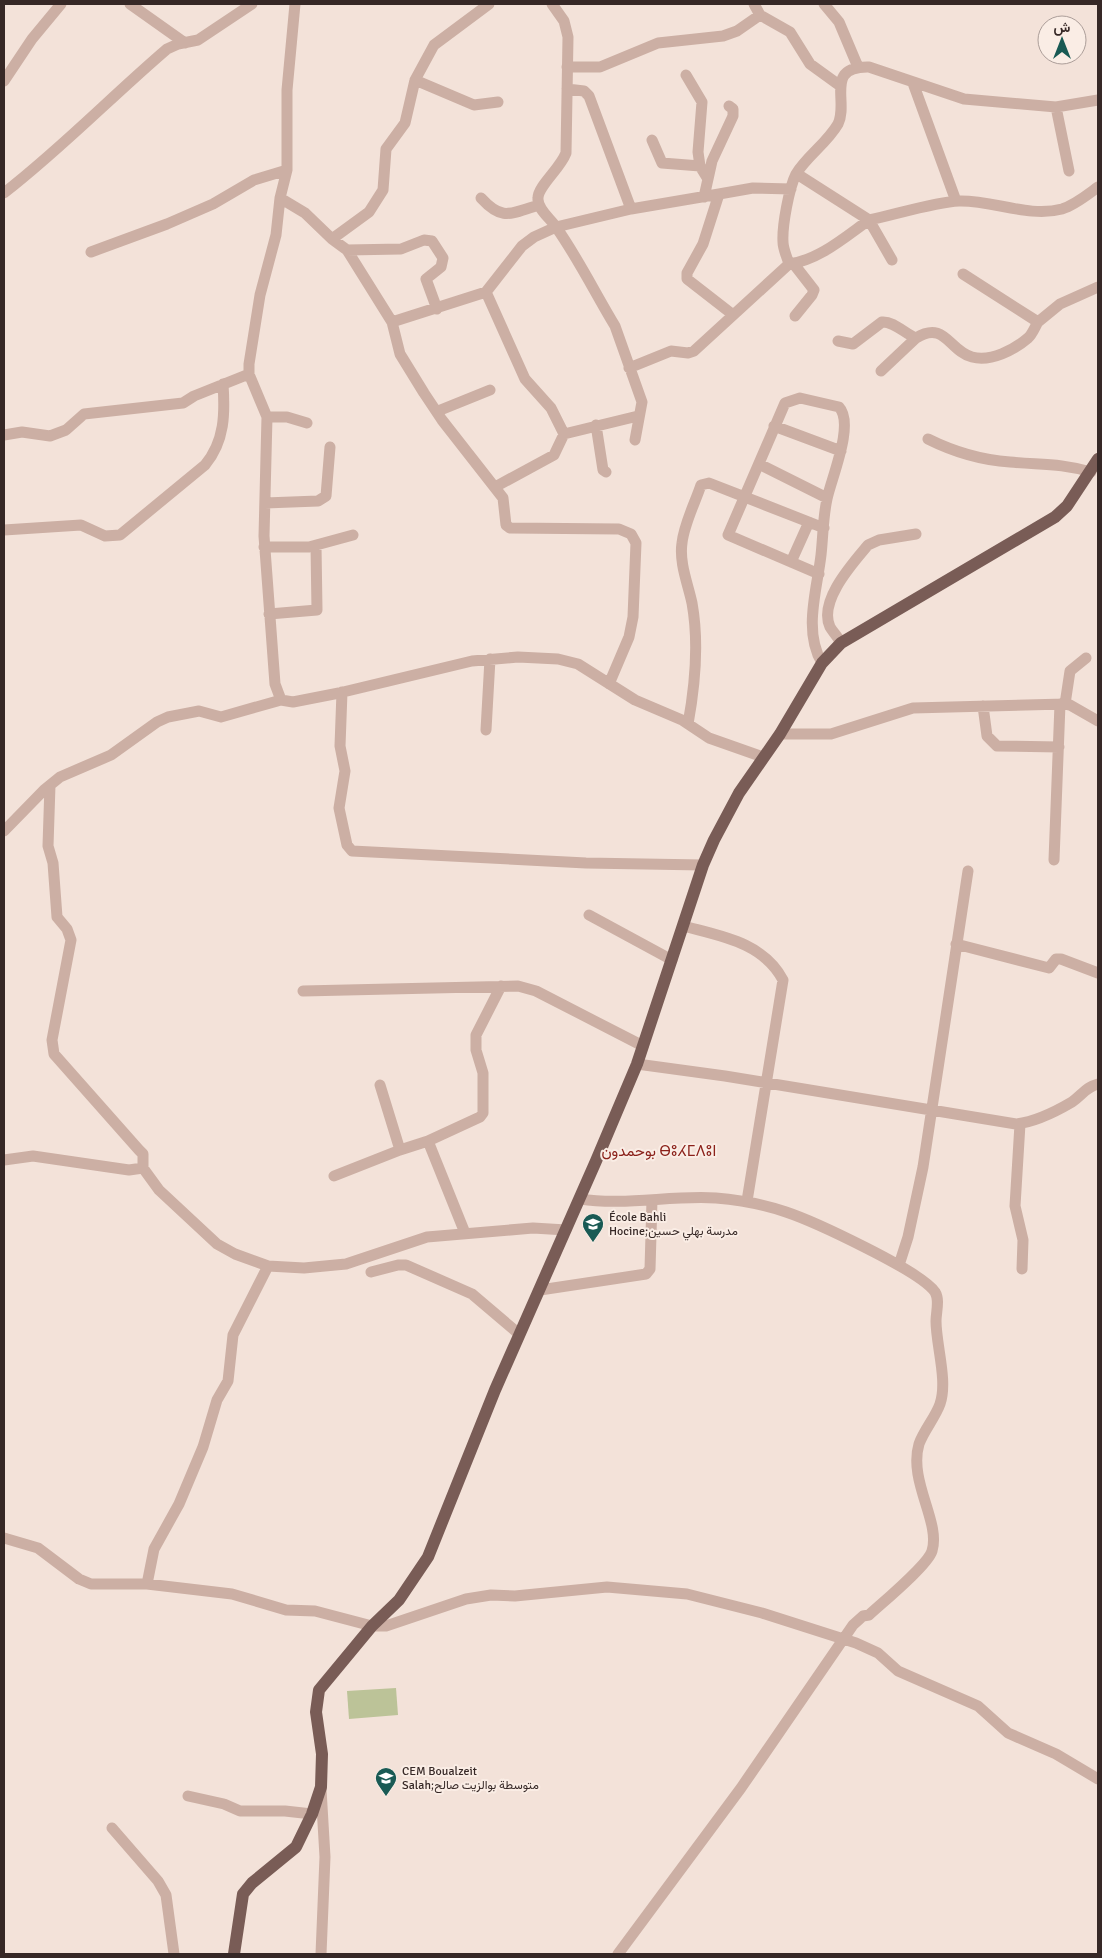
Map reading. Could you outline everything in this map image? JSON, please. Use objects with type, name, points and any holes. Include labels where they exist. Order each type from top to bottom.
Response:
[{"type":"main road","points":[[234,1954],[243,1894],[252,1884],[296,1847],[312,1814],[321,1788],[322,1754],[316,1712],[319,1690],[372,1626],[403,1595],[428,1557],[519,1334],[580,1199],[637,1064],[703,865],[739,793],[780,734],[822,664],[841,643],[1055,517],[1067,506],[1098,460]]},
{"type":"street","points":[[4,81],[32,39],[62,4]]},
{"type":"street","points":[[130,4],[185,43]]},
{"type":"street","points":[[4,193],[64,142],[108,99],[167,49],[198,40],[252,4]]},
{"type":"street","points":[[281,700],[275,684],[264,547],[267,417],[249,374],[256,316],[276,235],[280,198],[287,170],[287,90],[295,4]]},
{"type":"street","points":[[332,239],[370,212],[384,190],[386,149],[406,123],[415,80],[434,45],[489,4]]},
{"type":"street","points":[[552,4],[566,29],[566,154],[559,169],[539,191],[539,205],[556,228],[615,326],[642,402],[634,440]]},
{"type":"street","points":[[754,4],[760,15],[790,32],[810,64],[839,85]]},
{"type":"street","points":[[824,4],[839,22],[858,67]]},
{"type":"street","points":[[567,67],[600,67],[658,43],[724,36],[737,31],[760,15]]},
{"type":"street","points":[[795,316],[812,296],[814,290],[791,264],[783,239],[791,190],[797,174],[838,123],[841,108],[839,85],[848,72],[858,67],[869,67],[964,99],[1056,107],[1098,100]]},
{"type":"street","points":[[686,75],[702,102],[703,108],[697,141],[700,166],[708,179]]},
{"type":"street","points":[[415,80],[474,105],[498,102]]},
{"type":"street","points":[[913,83],[956,201]]},
{"type":"street","points":[[567,89],[584,91],[589,96],[631,209]]},
{"type":"street","points":[[704,196],[712,161],[733,116],[733,109],[729,106]]},
{"type":"street","points":[[1056,107],[1069,171]]},
{"type":"street","points":[[652,140],[662,163],[700,166]]},
{"type":"street","points":[[91,252],[167,224],[213,204],[254,180],[287,170]]},
{"type":"street","points":[[797,174],[869,220],[892,260]]},
{"type":"street","points":[[629,368],[671,351],[688,353],[694,351],[732,314],[791,264],[830,248],[869,220],[956,201],[974,201],[1046,211],[1063,209],[1098,187]]},
{"type":"street","points":[[392,322],[486,292],[522,246],[534,237],[556,228],[631,209],[753,188],[791,190]]},
{"type":"street","points":[[718,194],[703,244],[688,273],[687,279],[732,314]]},
{"type":"street","points":[[280,198],[306,213],[332,239],[347,250],[392,322],[400,354],[442,420],[503,498],[506,525],[510,528],[619,529],[631,534],[636,543],[633,616],[629,637],[609,684]]},
{"type":"street","points":[[481,198],[492,211],[503,215],[539,205]]},
{"type":"street","points":[[347,250],[400,249],[424,240],[432,241],[443,258],[440,267],[426,279],[437,309]]},
{"type":"street","points":[[963,274],[1038,322]]},
{"type":"street","points":[[881,371],[916,338],[923,334],[939,334],[966,355],[983,358],[1002,355],[1029,338],[1038,322],[1056,307],[1098,287]]},
{"type":"street","points":[[486,292],[526,378],[551,408],[564,434]]},
{"type":"street","points":[[838,341],[853,344],[882,322],[887,322],[905,335],[916,338]]},
{"type":"street","points":[[4,435],[22,432],[50,436],[58,434],[84,414],[183,404],[223,384],[249,374]]},
{"type":"street","points":[[4,530],[81,525],[106,536],[120,535],[205,465],[214,455],[224,416],[223,384]]},
{"type":"street","points":[[438,411],[490,390]]},
{"type":"street","points":[[819,574],[730,537],[744,497],[785,402],[795,398],[840,407],[845,416],[841,451],[827,498],[819,574],[812,624],[813,642],[822,664]]},
{"type":"street","points":[[495,487],[554,455],[564,434],[638,416]]},
{"type":"street","points":[[267,417],[287,417],[307,423]]},
{"type":"street","points":[[596,425],[603,470],[606,472]]},
{"type":"street","points":[[774,426],[841,451]]},
{"type":"street","points":[[928,439],[951,451],[980,458],[1009,462],[1057,464],[1091,472]]},
{"type":"street","points":[[265,502],[318,501],[326,496],[330,447]]},
{"type":"street","points":[[759,464],[827,498]]},
{"type":"street","points":[[688,724],[694,694],[695,652],[692,603],[682,549],[683,538],[703,483],[709,483],[824,528]]},
{"type":"street","points":[[791,562],[809,522]]},
{"type":"street","points":[[264,547],[316,546],[354,534]]},
{"type":"street","points":[[841,643],[830,626],[828,618],[836,584],[868,545],[875,541],[916,534]]},
{"type":"street","points":[[269,614],[317,610],[316,546]]},
{"type":"street","points":[[4,831],[60,777],[111,755],[157,722],[168,717],[199,711],[221,717],[281,700],[293,702],[446,666],[490,659],[549,658],[569,661],[591,671],[635,700],[669,714],[720,743],[756,753],[763,757]]},
{"type":"street","points":[[1054,860],[1062,704],[1070,671],[1086,658]]},
{"type":"street","points":[[486,730],[490,659]]},
{"type":"street","points":[[342,692],[340,746],[345,771],[339,808],[347,845],[352,851],[586,863],[703,865]]},
{"type":"street","points":[[780,734],[831,734],[913,708],[1062,704],[1070,705],[1098,721]]},
{"type":"street","points":[[983,706],[987,736],[997,746],[1059,747]]},
{"type":"street","points":[[50,785],[48,846],[53,863],[57,917],[67,929],[70,940],[52,1040],[54,1054],[143,1154],[143,1168],[159,1190],[217,1244],[235,1254],[268,1266],[304,1268],[339,1265],[427,1237],[533,1228],[566,1230]]},
{"type":"street","points":[[899,1265],[917,1198],[968,871]]},
{"type":"street","points":[[589,915],[672,960]]},
{"type":"street","points":[[683,926],[750,946],[762,954],[779,971],[783,983],[764,1084],[747,1201]]},
{"type":"street","points":[[956,944],[1049,968],[1056,959],[1061,959],[1098,974]]},
{"type":"street","points":[[334,1176],[428,1141],[482,1115],[483,1073],[476,1050],[476,1035],[501,986]]},
{"type":"street","points":[[303,991],[518,986],[536,991],[643,1046]]},
{"type":"street","points":[[637,1064],[1020,1124],[1052,1112],[1074,1100],[1089,1087],[1098,1084]]},
{"type":"street","points":[[380,1085],[400,1150]]},
{"type":"street","points":[[1020,1124],[1015,1206],[1023,1240],[1022,1269]]},
{"type":"street","points":[[428,1141],[465,1233]]},
{"type":"street","points":[[4,1160],[33,1156],[128,1170],[143,1168]]},
{"type":"street","points":[[580,1199],[610,1201],[714,1198],[747,1201],[786,1212],[899,1265],[934,1291],[937,1299],[936,1322],[941,1378],[941,1403],[920,1443],[916,1467],[931,1527],[932,1552],[925,1562],[869,1615],[858,1619],[741,1788],[618,1954]]},
{"type":"street","points":[[540,1290],[646,1274],[650,1269],[652,1200]]},
{"type":"street","points":[[371,1272],[398,1265],[406,1265],[472,1294],[519,1334]]},
{"type":"street","points":[[147,1584],[154,1549],[180,1504],[203,1447],[217,1400],[228,1381],[233,1335],[268,1266]]},
{"type":"street","points":[[4,1538],[38,1548],[79,1579],[91,1584],[147,1584],[232,1594],[286,1610],[315,1612],[372,1626],[386,1626],[466,1599],[490,1595],[515,1596],[607,1586],[687,1594],[762,1613],[843,1639],[878,1653],[898,1671],[978,1706],[1008,1733],[1056,1754],[1098,1778]]},
{"type":"street","points":[[321,1788],[324,1857],[321,1954]]},
{"type":"street","points":[[188,1796],[224,1804],[240,1811],[285,1811],[312,1814]]},
{"type":"street","points":[[112,1828],[158,1881],[166,1895],[174,1954]]},
{"type":"green space","points":[[396,1688],[398,1715],[349,1719],[347,1691]]},
{"type":"place","name":"École Bahli Hocine;مدرسة بهلي حسين","points":[[593,1243]]},
{"type":"place","name":"CEM Boualzeit Salah;متوسطة بوالزيت صالح","points":[[386,1797]]},
{"type":"district","name":"بوحمدون ⴱⵓⵃⵎⴷⵓⵏ","points":[[659,1151]]}]
